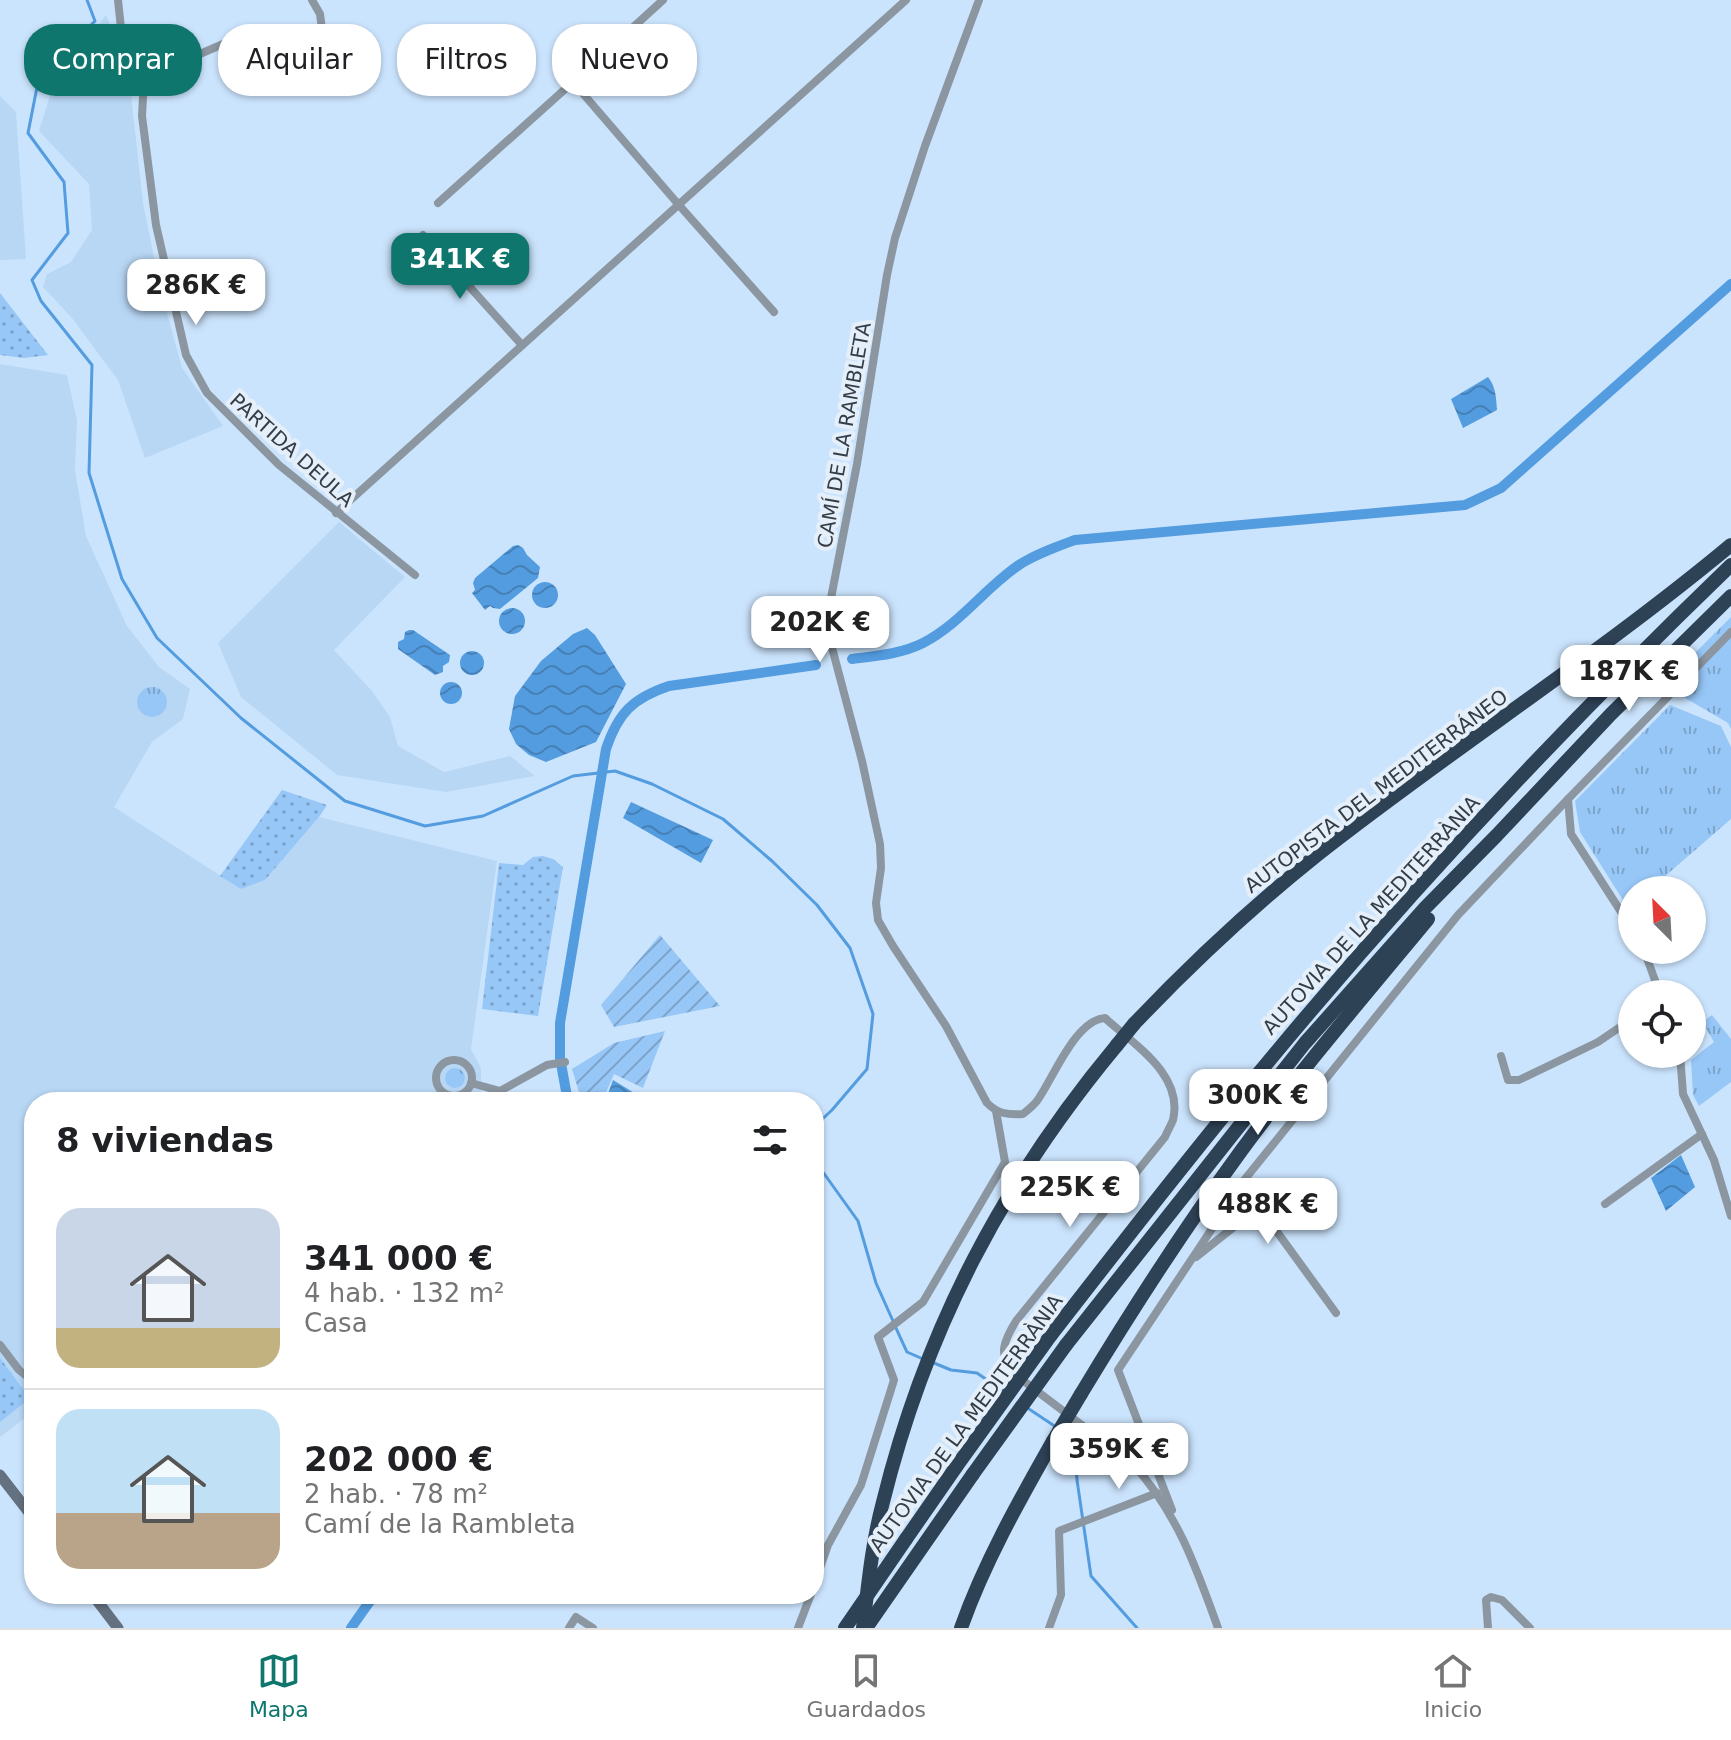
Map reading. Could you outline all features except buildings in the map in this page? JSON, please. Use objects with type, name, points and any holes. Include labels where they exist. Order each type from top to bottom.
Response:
[{"type":"highway","name":"AUTOPISTA DEL MEDITERRÁNEO","points":[[864,1628],[871,1562],[882,1503],[902,1432],[935,1338],[1003,1203],[1048,1134],[1117,1045],[1185,971],[1317,855],[1603,644],[1731,545]]},
{"type":"highway","name":"AUTOVIA DE LA MEDITERRÀNIA","points":[[845,1628],[1051,1335],[1274,1055],[1469,833],[1675,618],[1731,565]]},
{"type":"highway","name":"AUTOVIA DE LA MEDITERRÀNIA","points":[[864,1628],[1066,1345],[1305,1043],[1425,908],[1611,714],[1731,596]]},
{"type":"highway","points":[[961,1628],[1020,1498],[1171,1250],[1241,1150],[1497,835]]},
{"type":"street","name":"PARTIDA DEULA","points":[[118,0],[120,24]]},
{"type":"street","points":[[202,53],[230,41],[322,29],[320,14],[312,0]]},
{"type":"street","points":[[637,24],[663,0]]},
{"type":"street","points":[[336,513],[906,0]]},
{"type":"street","name":"CAMÍ DE LA RAMBLETA","points":[[979,0],[895,238],[829,622],[830,640],[880,844],[881,868],[876,903],[878,920],[946,1026],[987,1103],[996,1111]]},
{"type":"street","name":"PARTIDA DEULA","points":[[143,96],[142,116],[156,225],[186,355],[207,393],[279,465],[415,575]]},
{"type":"street","points":[[438,203],[557,96]]},
{"type":"street","points":[[585,96],[774,312]]},
{"type":"street","points":[[423,235],[522,345]]},
{"type":"street","points":[[1218,1628],[1118,1370],[1245,1179],[1458,915],[1731,632]]},
{"type":"street","points":[[1568,799],[1571,834],[1618,907]]},
{"type":"street","points":[[824,1556],[861,1485],[894,1380],[878,1337],[923,1302],[1005,1162],[996,1111],[1010,1115],[1023,1114],[1037,1102],[1077,1037],[1091,1022],[1100,1018],[1105,1018],[1160,1068],[1169,1081],[1175,1100],[1173,1120],[1165,1137],[1016,1321],[1005,1339],[1004,1354],[1007,1366],[1013,1373],[1132,1463],[1157,1493],[1180,1531]]},
{"type":"street","points":[[1501,1056],[1508,1080],[1519,1080],[1598,1042],[1618,1028]]},
{"type":"street","points":[[440,1092],[436,1077],[438,1071],[453,1060],[464,1063],[471,1072],[471,1083],[465,1092]]},
{"type":"street","points":[[471,1083],[500,1091],[547,1065],[561,1063]]},
{"type":"street","points":[[1681,1068],[1683,1094],[1714,1160],[1731,1216]]},
{"type":"street","points":[[1605,1204],[1702,1134]]},
{"type":"street","points":[[1189,1263],[1259,1207],[1336,1313]]},
{"type":"street","points":[[0,1345],[24,1374]]},
{"type":"street","points":[[0,1475],[24,1506]]},
{"type":"street","points":[[1049,1628],[1061,1595],[1059,1531],[1157,1493]]},
{"type":"street","points":[[1488,1628],[1486,1600],[1491,1597],[1502,1600],[1530,1628]]},
{"type":"street","points":[[100,1604],[118,1628]]},
{"type":"street","points":[[798,1628],[807,1604]]},
{"type":"street","points":[[569,1628],[576,1617],[593,1628]]},
{"type":"shaded area","points":[[106,15],[110,24],[99,24]]},
{"type":"shaded area","points":[[0,96],[16,112],[26,259],[0,260]]},
{"type":"shaded area","points":[[50,96],[131,96],[143,203],[160,287],[182,368],[223,426],[145,458],[118,380],[72,318],[43,287],[47,274],[71,262],[92,230],[89,184],[39,131]]},
{"type":"shaded area","points":[[0,364],[67,375],[77,420],[75,470],[86,536],[127,626],[159,667],[190,689],[183,719],[152,742],[114,807],[241,889],[265,880],[319,817],[497,861],[471,1049],[481,1068],[481,1092],[24,1092],[24,1419],[0,1437]]},
{"type":"shaded area","points":[[339,522],[405,577],[334,650],[372,691],[390,717],[398,746],[444,772],[510,756],[535,776],[446,792],[337,775],[241,697],[218,643]]},
{"type":"green space","points":[[0,293],[48,355],[24,358],[0,355]]},
{"type":"green space","points":[[1731,617],[1731,729],[1728,723],[1663,685]]},
{"type":"green space","points":[[152,687],[163,691],[167,702],[163,713],[152,717],[141,713],[137,702],[141,691]]},
{"type":"green space","points":[[1670,705],[1721,726],[1731,747],[1731,819],[1665,876],[1618,876],[1618,892],[1580,832],[1575,801]]},
{"type":"green space","points":[[282,790],[327,805],[265,880],[241,889],[220,876]]},
{"type":"green space","points":[[543,856],[563,867],[538,1016],[482,1009],[499,863],[523,865],[533,857]]},
{"type":"green space","points":[[660,935],[720,1006],[614,1027],[601,1005]]},
{"type":"green space","points":[[1712,1015],[1731,1039],[1731,1082],[1699,1106],[1693,1095],[1691,1068],[1706,1068],[1706,1048],[1714,1042],[1706,1029],[1706,1019]]},
{"type":"green space","points":[[665,1031],[643,1088],[614,1074],[606,1092],[579,1092],[572,1069],[614,1043]]},
{"type":"green space","points":[[455,1068],[462,1071],[465,1078],[462,1085],[455,1088],[448,1085],[445,1078],[448,1071]]},
{"type":"green space","points":[[0,1358],[24,1390],[24,1403],[0,1422]]},
{"type":"water","points":[[1488,377],[1494,388],[1497,410],[1463,428],[1451,399]]},
{"type":"water","points":[[518,545],[540,567],[538,578],[500,609],[490,606],[485,610],[472,593],[475,578]]},
{"type":"water","points":[[545,582],[554,586],[558,595],[554,604],[545,608],[536,604],[532,595],[536,586]]},
{"type":"water","points":[[512,608],[521,612],[525,621],[521,630],[512,634],[503,630],[499,621],[503,612]]},
{"type":"water","points":[[587,628],[595,635],[626,684],[596,742],[546,762],[529,755],[516,744],[509,729],[515,696],[541,661],[573,634]]},
{"type":"water","points":[[409,630],[450,655],[443,672],[435,675],[398,649],[398,642]]},
{"type":"water","points":[[472,651],[483,658],[484,663],[477,674],[472,675],[461,668],[460,663],[467,652]]},
{"type":"water","points":[[451,682],[459,685],[462,693],[459,701],[451,704],[443,701],[440,693],[443,685]]},
{"type":"water","points":[[631,802],[713,840],[701,863],[623,818]]},
{"type":"water","points":[[613,1080],[633,1092],[609,1092]]},
{"type":"water","points":[[1681,1155],[1695,1187],[1666,1211],[1651,1178]]},
{"type":"waterway","points":[[87,0],[95,21],[39,77],[28,133],[64,182],[68,233],[32,280],[41,301],[92,365],[89,473],[122,579],[157,638],[241,718],[345,801],[425,826],[483,816],[573,776],[615,771],[652,784],[723,819],[817,905],[850,948],[873,1014],[867,1069],[824,1118]]},
{"type":"waterway","points":[[852,659],[897,652],[923,643],[949,626],[1019,565],[1075,540],[1465,505],[1501,488],[1731,284]]},
{"type":"waterway","points":[[566,1092],[560,1058],[560,1023],[606,749],[616,726],[628,708],[669,686],[816,665]]},
{"type":"waterway","points":[[824,1174],[858,1221],[876,1283],[893,1321]]},
{"type":"waterway","points":[[896,1328],[907,1352],[923,1359]]},
{"type":"waterway","points":[[934,1363],[951,1370],[977,1373],[1003,1391]]},
{"type":"waterway","points":[[1026,1407],[1056,1427]]},
{"type":"waterway","points":[[1063,1431],[1074,1439],[1091,1576],[1137,1628]]},
{"type":"waterway","points":[[351,1628],[368,1604]]}]
